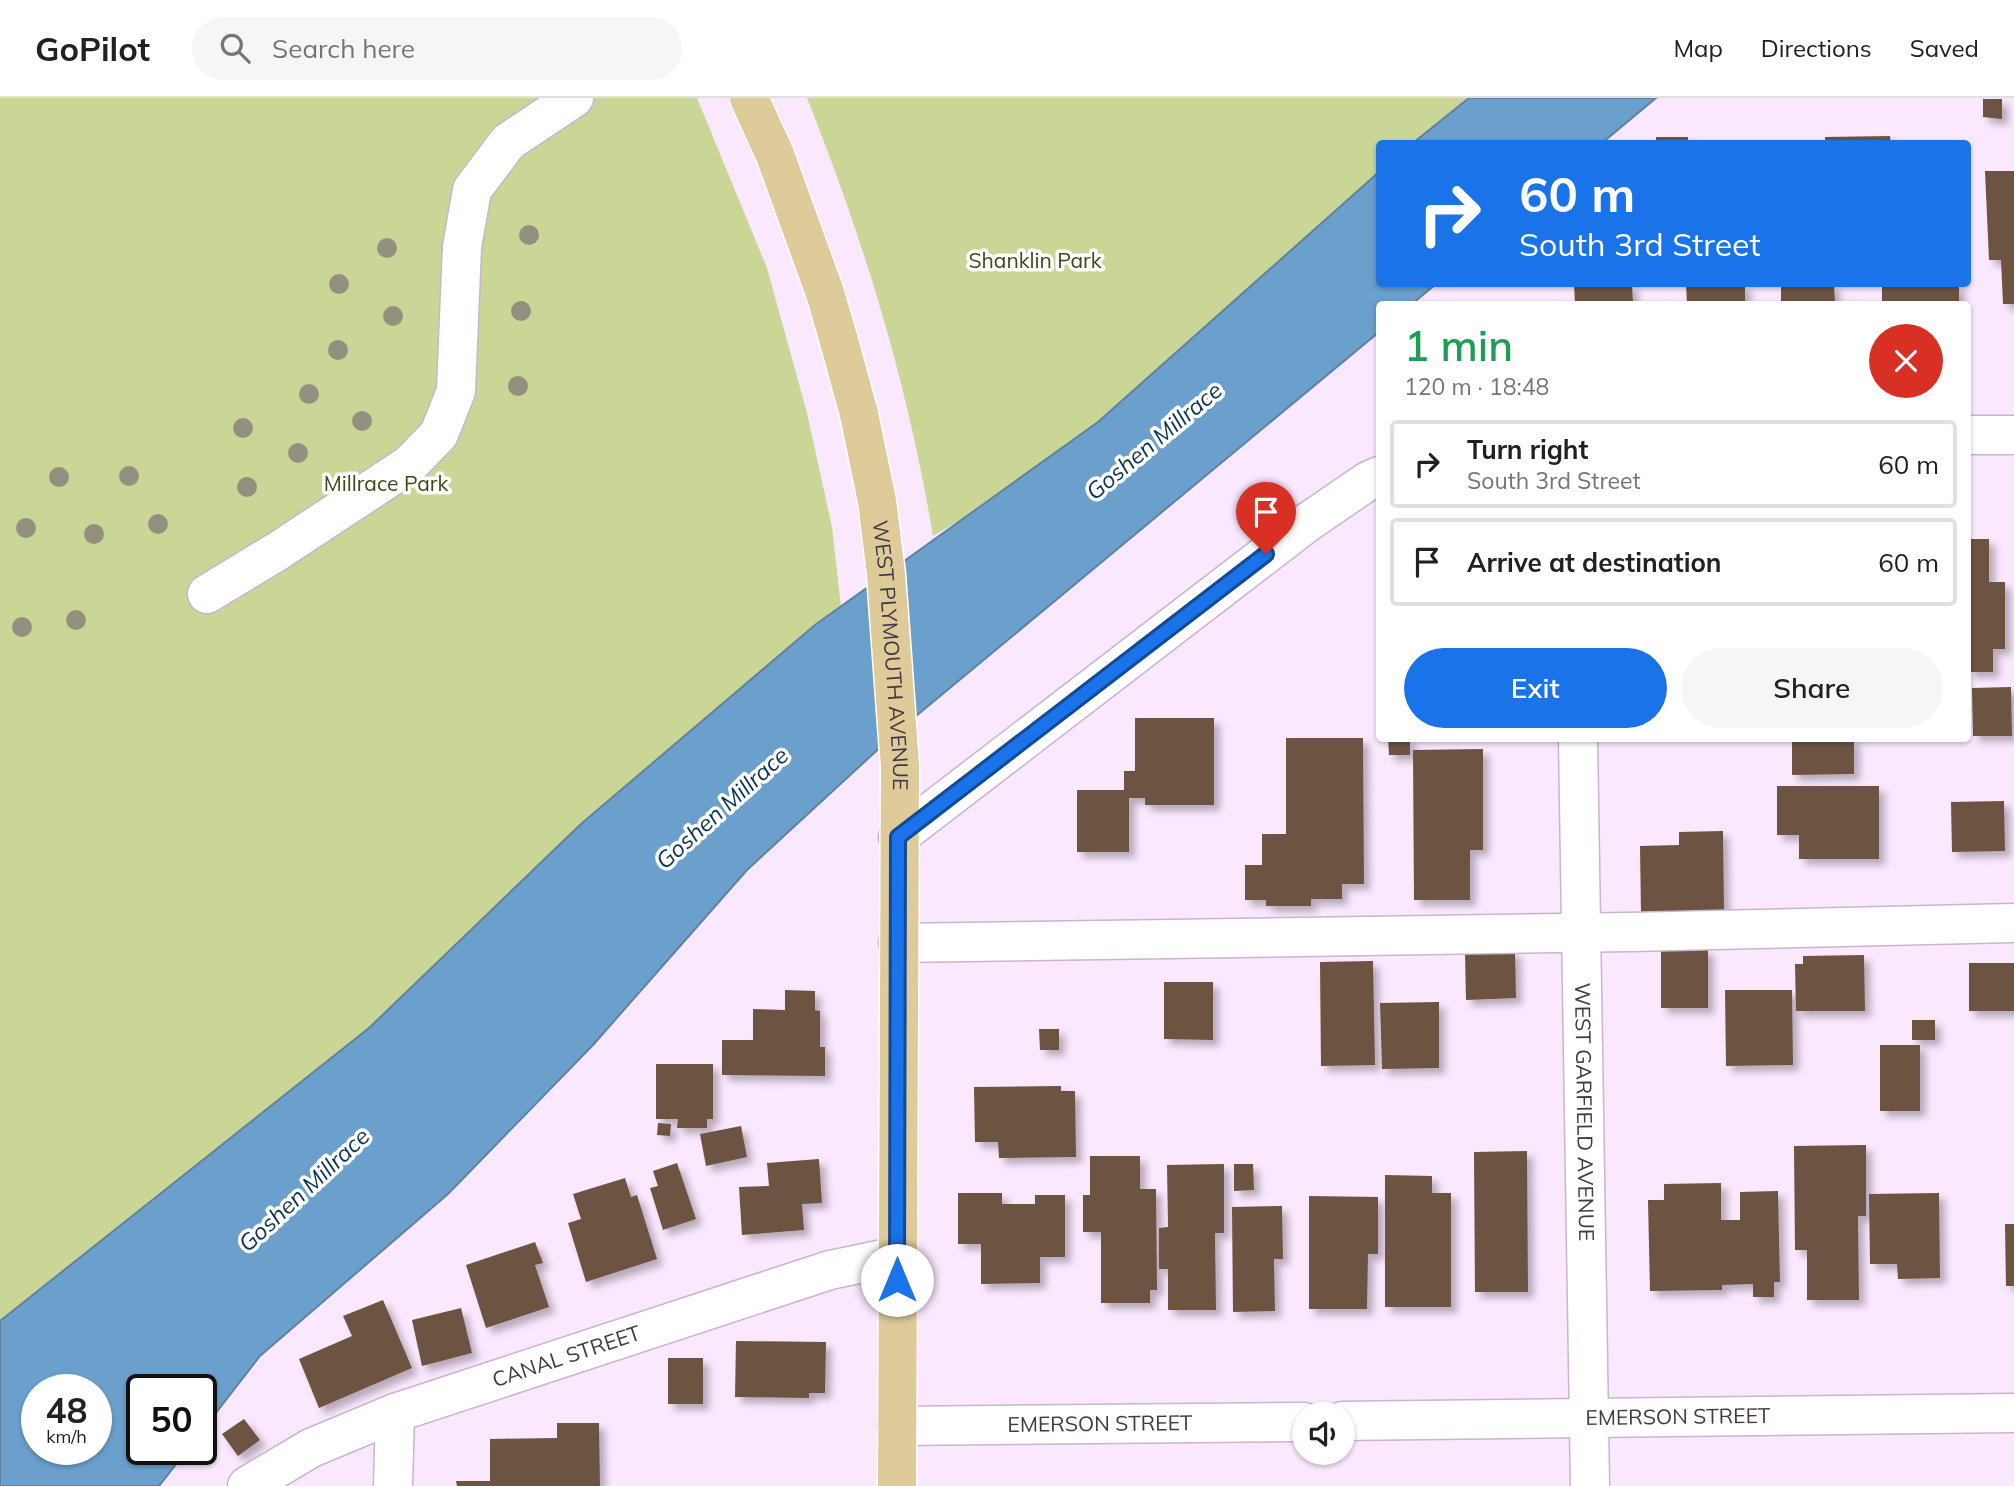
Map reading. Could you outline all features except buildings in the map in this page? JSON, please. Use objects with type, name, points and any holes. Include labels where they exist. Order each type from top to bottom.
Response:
[{"type":"main road","name":"WEST PLYMOUTH AVENUE","points":[[749,98],[775,155],[825,293],[859,414],[877,501],[893,645],[900,766],[897,1486]]},
{"type":"street","points":[[207,594],[410,464],[439,434],[456,391],[462,247],[472,190],[508,142],[574,98]]},
{"type":"street","points":[[1971,435],[2014,435]]},
{"type":"street","points":[[898,837],[1308,522],[1376,477]]},
{"type":"street","name":"WEST GARFIELD AVENUE","points":[[1578,742],[1590,1486]]},
{"type":"street","points":[[898,943],[2014,923]]},
{"type":"street","name":"CANAL STREET","points":[[247,1486],[311,1448],[395,1413],[830,1270],[897,1256]]},
{"type":"street","points":[[393,1486],[395,1413]]},
{"type":"street","name":"EMERSON STREET","points":[[1355,1421],[2014,1413]]},
{"type":"street","name":"EMERSON STREET","points":[[897,1426],[1292,1422]]},
{"type":"green space","name":"Millrace Park","points":[[0,98],[697,98],[767,268],[807,413],[832,527],[841,607],[815,625],[581,824],[369,1028],[0,1321]]},
{"type":"green space","name":"Shanklin Park","points":[[807,98],[1469,98],[1417,140],[1376,140],[1376,175],[1098,422],[967,516],[933,536],[897,368],[865,259]]},
{"type":"water","points":[[1469,98],[1656,98],[1606,140],[1417,140]]},
{"type":"water","name":"Goshen Millrace","points":[[1376,175],[1376,287],[1432,287],[1416,301],[1376,301],[1376,334],[898,731],[747,870],[593,1045],[448,1194],[260,1356],[217,1411],[217,1374],[126,1374],[126,1465],[175,1465],[159,1486],[0,1486],[0,1321],[369,1028],[581,824],[815,625],[1098,422]]},
{"type":"route","points":[[897,1280],[898,837],[1266,554]]}]
